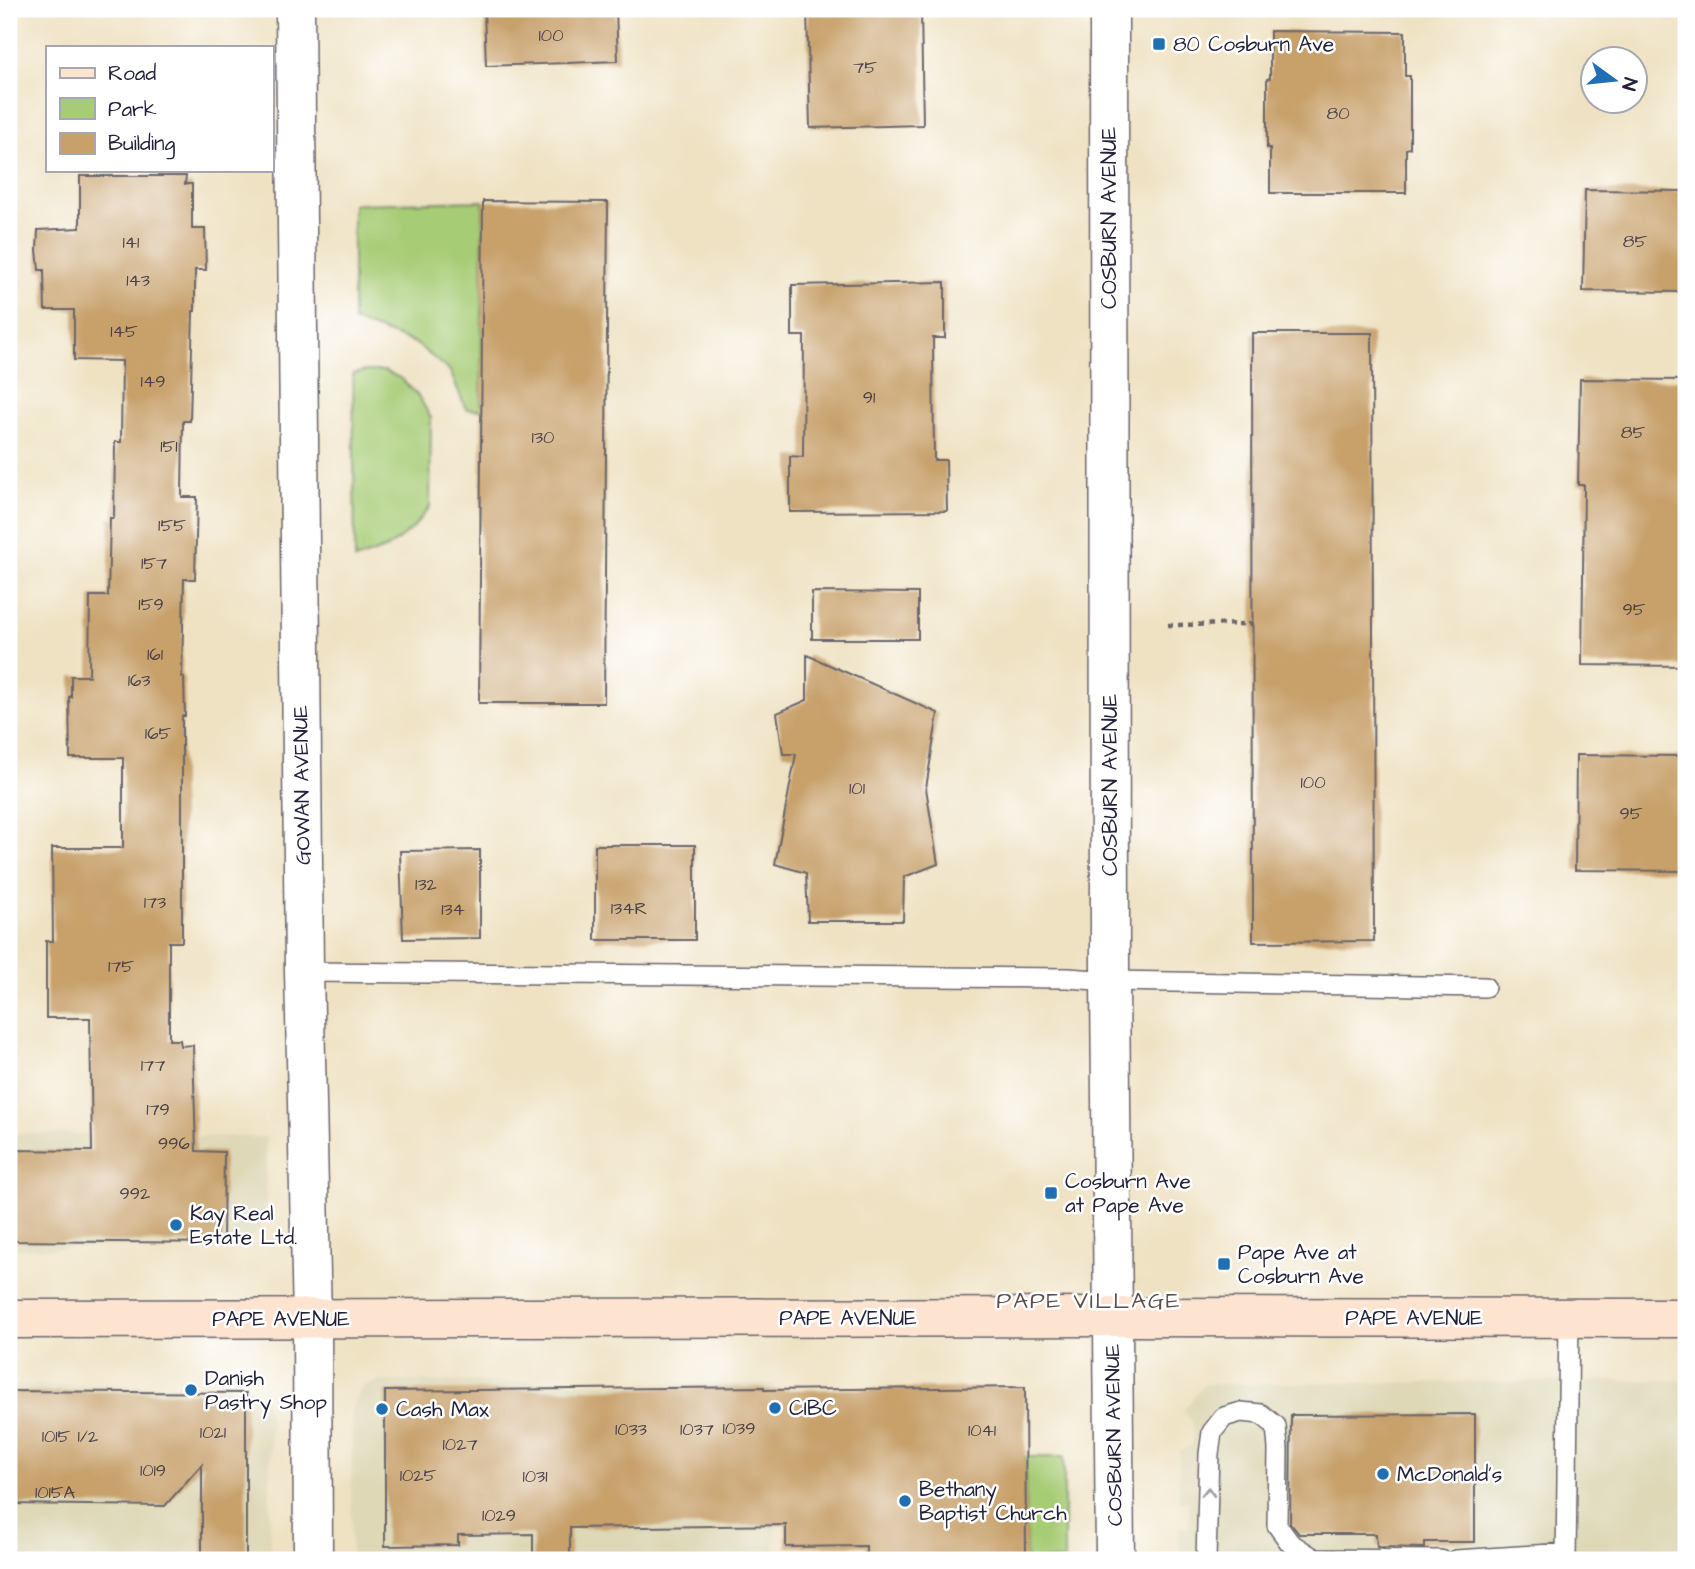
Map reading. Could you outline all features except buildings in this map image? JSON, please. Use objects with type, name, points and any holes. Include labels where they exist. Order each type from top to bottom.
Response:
[{"type":"main road","name":"PAPE AVENUE","points":[[9,1320],[1686,1318]]},
{"type":"street","name":"GOWAN AVENUE","points":[[295,9],[304,972],[312,1319],[313,1560]]},
{"type":"street","name":"COSBURN AVENUE","points":[[1109,9],[1110,981],[1115,1560]]},
{"type":"lane","points":[[304,972],[1068,978],[1485,987]]},
{"type":"lane","points":[[1456,1560],[1566,1557],[1569,1318]]},
{"type":"lane","points":[[1206,1560],[1212,1432],[1224,1417],[1241,1412],[1261,1414],[1276,1426],[1277,1525],[1290,1543],[1315,1559],[1440,1560]]},
{"type":"path","points":[[1168,625],[1252,624]]},
{"type":"shaded area","points":[[9,1133],[266,1137],[266,1212],[260,1230],[241,1245],[9,1249]]},
{"type":"shaded area","points":[[1686,1380],[1686,1560],[1179,1560],[1179,1527],[1189,1527],[1188,1501],[1179,1501],[1179,1451],[1192,1445],[1193,1422],[1183,1411],[1204,1384]]},
{"type":"shaded area","points":[[379,1381],[774,1384],[776,1560],[351,1560],[352,1407],[363,1386]]},
{"type":"shaded area","points":[[9,1385],[246,1385],[265,1398],[270,1422],[270,1560],[9,1560]]},
{"type":"green space","points":[[483,201],[481,410],[466,409],[450,371],[415,343],[353,321],[353,204]]},
{"type":"green space","points":[[385,371],[402,379],[419,397],[431,418],[430,507],[412,529],[387,548],[355,560],[353,374]]},
{"type":"green space","points":[[1025,1457],[1064,1457],[1064,1560],[1026,1560]]},
{"type":"place","name":"80 Cosburn Ave","points":[[1159,44]]},
{"type":"place","name":"Cosburn Ave at Pape Ave","points":[[1051,1193]]},
{"type":"place","name":"Kay Real Estate Ltd.","points":[[176,1225]]},
{"type":"place","name":"Pape Ave at Cosburn Ave","points":[[1224,1264]]},
{"type":"place","name":"Danish Pastry Shop","points":[[191,1390]]},
{"type":"place","name":"CIBC","points":[[775,1408]]},
{"type":"place","name":"Cash Max","points":[[382,1409]]},
{"type":"place","name":"McDonald's","points":[[1383,1474]]},
{"type":"place","name":"Bethany Baptist Church","points":[[905,1501]]},
{"type":"district","name":"PAPE VILLAGE","points":[[1089,1301]]}]
